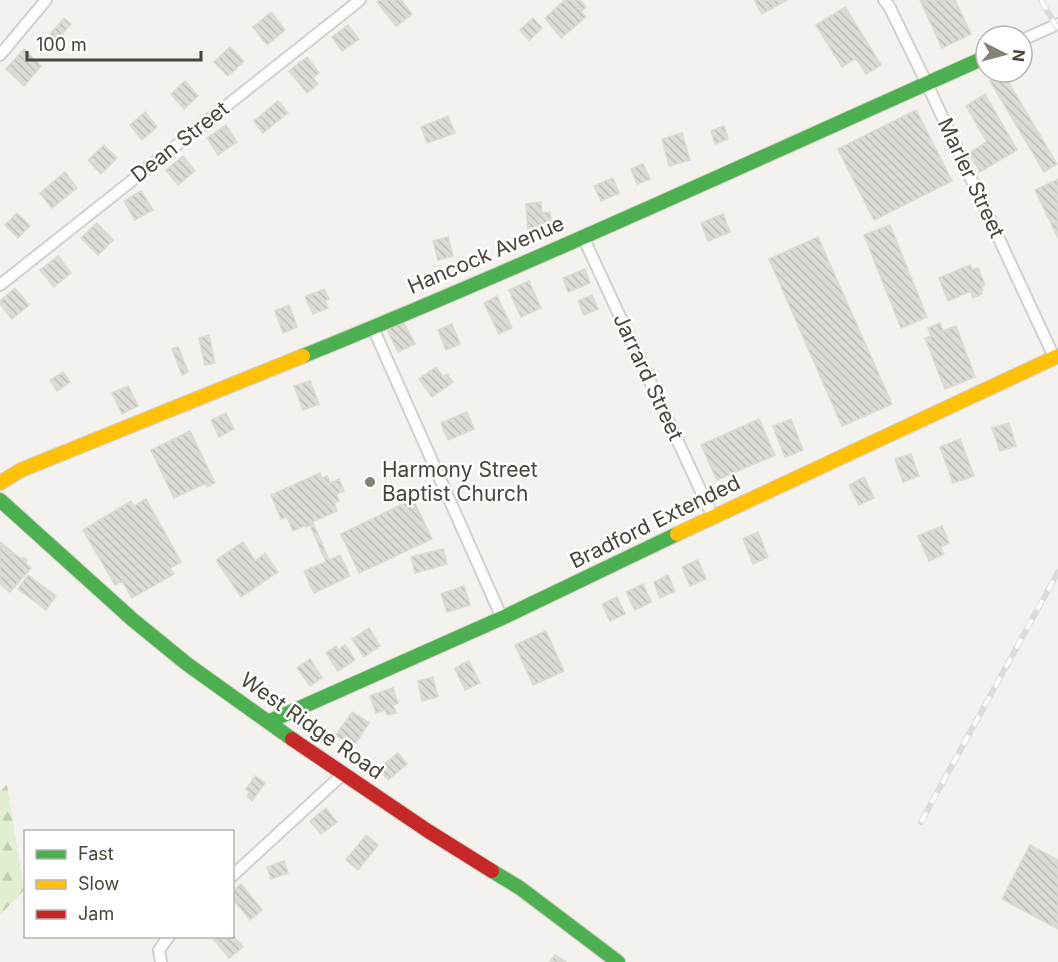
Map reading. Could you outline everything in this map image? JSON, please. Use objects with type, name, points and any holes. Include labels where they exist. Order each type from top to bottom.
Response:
[{"type":"street","points":[[0,55],[46,0]]},
{"type":"street","name":"Dean Street","points":[[0,285],[360,0]]},
{"type":"street","name":"Marler Street","points":[[884,0],[927,84],[1056,357]]},
{"type":"street","points":[[1034,35],[1058,24]]},
{"type":"street","name":"Hancock Avenue","points":[[0,483],[21,470],[373,328],[974,62]]},
{"type":"street","name":"Jarrard Street","points":[[582,237],[712,517]]},
{"type":"street","points":[[373,328],[502,618]]},
{"type":"street","name":"Bradford Extended","points":[[268,722],[502,618],[712,517],[1056,357]]},
{"type":"street","name":"West Ridge Road","points":[[0,500],[133,621],[187,664],[343,774],[428,831],[520,888],[618,962]]},
{"type":"street","points":[[234,874],[343,774]]},
{"type":"street","points":[[161,962],[159,950],[168,938]]},
{"type":"green space","points":[[7,785],[24,890],[0,915],[0,790]]},
{"type":"building","points":[[401,0],[412,14],[396,26],[377,2]]},
{"type":"building","points":[[565,0],[580,0],[586,7],[581,12],[586,17],[561,38],[545,18]]},
{"type":"building","points":[[754,0],[787,0],[762,14]]},
{"type":"building","points":[[920,0],[955,0],[971,34],[942,48]]},
{"type":"building","points":[[845,7],[881,65],[866,74],[856,58],[842,67],[816,25]]},
{"type":"building","points":[[271,12],[285,30],[267,45],[253,27]]},
{"type":"building","points":[[64,18],[71,24],[52,45],[46,39]]},
{"type":"building","points":[[533,18],[542,28],[529,41],[520,30]]},
{"type":"building","points":[[348,25],[359,39],[342,51],[332,37]]},
{"type":"building","points":[[230,47],[244,61],[228,76],[214,62]]},
{"type":"building","points":[[24,49],[41,66],[24,86],[6,69]]},
{"type":"building","points":[[307,57],[319,73],[313,78],[318,84],[307,93],[289,71]]},
{"type":"building","points":[[185,81],[198,96],[184,109],[171,94]]},
{"type":"building","points":[[992,84],[1010,84],[1057,164],[1044,172]]},
{"type":"building","points":[[985,94],[1017,150],[980,172],[969,153],[987,142],[966,106]]},
{"type":"building","points":[[278,101],[288,113],[263,133],[254,121]]},
{"type":"building","points":[[916,110],[952,181],[874,220],[838,149]]},
{"type":"building","points":[[145,112],[157,127],[142,140],[130,125]]},
{"type":"building","points":[[448,116],[455,133],[427,143],[421,127]]},
{"type":"building","points":[[226,125],[237,142],[218,155],[207,138]]},
{"type":"building","points":[[724,126],[728,139],[715,144],[711,131]]},
{"type":"building","points":[[682,133],[690,160],[669,166],[662,139]]},
{"type":"building","points":[[104,145],[117,158],[101,174],[88,160]]},
{"type":"building","points":[[183,156],[195,171],[178,185],[166,170]]},
{"type":"building","points":[[643,164],[650,179],[637,184],[631,169]]},
{"type":"building","points":[[65,172],[77,188],[52,208],[40,193]]},
{"type":"building","points":[[613,178],[619,193],[601,201],[594,186]]},
{"type":"building","points":[[1058,179],[1058,238],[1035,190]]},
{"type":"building","points":[[141,191],[153,210],[135,220],[124,201]]},
{"type":"building","points":[[541,202],[542,213],[550,212],[552,228],[528,230],[526,204]]},
{"type":"building","points":[[17,213],[30,226],[18,238],[5,225]]},
{"type":"building","points":[[723,214],[730,232],[708,241],[701,223]]},
{"type":"building","points":[[97,223],[113,240],[98,255],[81,238]]},
{"type":"building","points":[[890,225],[927,317],[901,328],[864,235]]},
{"type":"building","points":[[448,237],[453,256],[438,260],[433,241]]},
{"type":"building","points":[[818,237],[892,404],[842,426],[769,259]]},
{"type":"building","points":[[58,256],[71,273],[54,287],[40,270]]},
{"type":"building","points":[[970,265],[972,270],[978,268],[985,285],[981,286],[982,294],[973,298],[971,291],[948,301],[939,278]]},
{"type":"building","points":[[585,269],[590,283],[568,292],[563,278]]},
{"type":"building","points":[[529,281],[541,308],[521,317],[509,290]]},
{"type":"building","points":[[15,288],[29,305],[12,319],[0,301]]},
{"type":"building","points":[[324,289],[329,299],[325,301],[328,308],[313,314],[305,297]]},
{"type":"building","points":[[592,295],[598,309],[584,315],[578,301]]},
{"type":"building","points":[[497,296],[512,328],[499,334],[484,303]]},
{"type":"building","points":[[289,305],[297,327],[283,333],[275,311]]},
{"type":"building","points":[[403,321],[415,344],[398,352],[387,329]]},
{"type":"building","points":[[940,323],[943,331],[956,326],[975,377],[945,389],[925,338],[931,336],[928,328]]},
{"type":"building","points":[[452,324],[460,344],[446,350],[438,330]]},
{"type":"building","points":[[209,335],[215,363],[205,365],[199,338]]},
{"type":"building","points":[[178,347],[188,372],[182,375],[172,349]]},
{"type":"building","points":[[436,367],[443,377],[447,374],[453,382],[432,397],[419,379]]},
{"type":"building","points":[[63,372],[70,382],[57,391],[50,380]]},
{"type":"building","points":[[310,381],[319,404],[303,410],[294,386]]},
{"type":"building","points":[[128,386],[138,406],[122,414],[112,393]]},
{"type":"building","points":[[467,412],[474,429],[448,440],[441,423]]},
{"type":"building","points":[[226,413],[234,429],[219,437],[211,420]]},
{"type":"building","points":[[759,419],[775,455],[717,480],[701,445]]},
{"type":"building","points":[[791,419],[803,450],[785,457],[773,426]]},
{"type":"building","points":[[1009,423],[1016,446],[1000,451],[992,428]]},
{"type":"building","points":[[190,431],[215,483],[207,487],[206,483],[174,498],[151,450]]},
{"type":"building","points":[[960,439],[974,476],[953,483],[940,447]]},
{"type":"building","points":[[911,454],[919,476],[903,482],[895,459]]},
{"type":"building","points":[[320,473],[322,478],[327,476],[330,483],[339,479],[344,491],[336,494],[339,501],[334,503],[337,511],[313,523],[329,560],[340,555],[350,576],[314,593],[304,571],[326,562],[310,525],[293,531],[287,517],[281,519],[271,495]]},
{"type":"building","points":[[864,477],[874,498],[859,505],[849,485]]},
{"type":"building","points":[[146,499],[181,562],[170,568],[174,574],[132,598],[122,581],[115,585],[83,530],[131,501],[134,506]]},
{"type":"building","points":[[413,499],[432,539],[359,573],[341,534]]},
{"type":"building","points":[[942,526],[949,543],[940,547],[944,554],[929,561],[918,536]]},
{"type":"building","points":[[758,532],[768,557],[753,564],[743,539]]},
{"type":"building","points":[[0,542],[21,559],[23,557],[27,560],[25,563],[31,568],[10,592],[0,584]]},
{"type":"building","points":[[243,542],[255,561],[265,553],[278,572],[241,597],[216,560]]},
{"type":"building","points":[[443,549],[447,564],[415,573],[411,557]]},
{"type":"building","points":[[698,560],[706,579],[690,586],[682,567]]},
{"type":"building","points":[[28,575],[56,596],[46,610],[18,589]]},
{"type":"building","points":[[668,575],[675,591],[660,598],[654,582]]},
{"type":"building","points":[[643,584],[651,602],[635,610],[626,592]]},
{"type":"building","points":[[464,586],[470,605],[447,612],[441,594]]},
{"type":"building","points":[[617,597],[625,614],[610,621],[602,604]]},
{"type":"building","points":[[369,628],[380,646],[364,657],[352,639]]},
{"type":"building","points":[[546,631],[564,671],[533,685],[515,645]]},
{"type":"building","points":[[345,645],[355,660],[338,671],[326,653],[336,646],[338,650]]},
{"type":"building","points":[[310,659],[322,678],[310,686],[297,668]]},
{"type":"building","points":[[469,661],[480,683],[465,690],[455,668]]},
{"type":"building","points":[[433,677],[438,697],[422,701],[418,681]]},
{"type":"building","points":[[393,688],[398,703],[393,705],[396,713],[387,715],[385,710],[376,713],[370,696]]},
{"type":"building","points":[[352,712],[369,723],[353,747],[336,735]]},
{"type":"building","points":[[398,753],[407,764],[388,780],[379,768]]},
{"type":"building","points":[[255,776],[265,783],[252,801],[247,796],[250,792],[246,789]]},
{"type":"building","points":[[326,808],[337,822],[321,834],[310,821]]},
{"type":"building","points":[[366,835],[378,845],[358,870],[346,860]]},
{"type":"building","points":[[1030,845],[1058,860],[1058,929],[1002,899]]},
{"type":"building","points":[[284,861],[288,873],[271,879],[267,867]]},
{"type":"building","points":[[241,884],[262,910],[250,920],[234,900],[234,890]]},
{"type":"building","points":[[234,936],[243,947],[229,958],[213,938]]},
{"type":"building","points":[[555,955],[566,962],[550,962]]},
{"type":"railway","points":[[1041,0],[1058,29]]},
{"type":"railway","points":[[921,822],[1058,572]]},
{"type":"traffic: fast","points":[[303,356],[560,247],[974,62]]},
{"type":"traffic: fast","points":[[0,500],[133,620],[187,664],[292,739]]},
{"type":"traffic: fast","points":[[268,722],[502,618],[677,534]]},
{"type":"traffic: fast","points":[[492,871],[520,888],[618,962]]},
{"type":"traffic: slow","points":[[0,483],[21,470],[303,356]]},
{"type":"traffic: slow","points":[[677,534],[1058,356]]},
{"type":"traffic: jam","points":[[292,739],[428,831],[492,871]]},
{"type":"place","name":"Harmony Street Baptist Church","points":[[370,482]]}]
